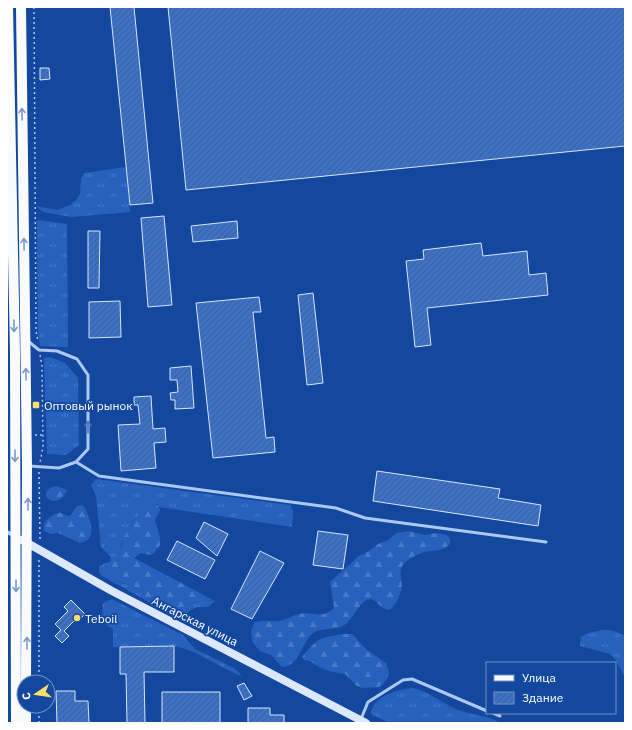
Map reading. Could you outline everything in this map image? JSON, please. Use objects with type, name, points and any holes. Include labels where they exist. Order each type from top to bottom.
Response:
[{"type":"main road","points":[[8,7],[9,137],[15,352],[11,534],[13,708],[16,723]]},
{"type":"main road","points":[[21,7],[28,543],[26,674]]},
{"type":"main road","name":"Ангарская улица","points":[[11,534],[118,594],[363,721]]},
{"type":"lane","points":[[25,339],[39,350],[57,351],[77,359],[88,375],[88,449],[76,462],[59,468],[27,466]]},
{"type":"lane","points":[[76,462],[99,476],[336,508],[365,518],[546,542]]},
{"type":"lane","points":[[363,721],[368,702],[403,680],[412,679],[486,710]]},
{"type":"lane","points":[[495,714],[500,716]]},
{"type":"path","points":[[34,7],[36,331],[42,366],[43,447],[39,467],[40,550],[38,575],[38,674]]},
{"type":"green space","points":[[126,167],[130,212],[71,217],[43,212],[36,206],[57,210],[70,205],[80,194],[81,179],[84,173]]},
{"type":"green space","points":[[37,220],[67,224],[68,347],[40,346],[38,331]]},
{"type":"green space","points":[[50,357],[65,363],[78,378],[79,445],[66,455],[47,454],[44,358]]},
{"type":"green space","points":[[96,479],[290,505],[293,511],[292,527],[159,507],[157,504],[143,505],[139,516],[134,520],[121,544],[120,551],[113,565],[106,568],[109,575],[114,580],[134,587],[168,611],[176,612],[183,607],[194,603],[215,601],[208,607],[198,607],[190,610],[183,618],[174,616],[102,576],[99,572],[99,567],[110,562],[111,557],[101,547],[96,496],[91,485]]},
{"type":"green space","points":[[57,486],[67,490],[61,499],[52,501],[46,497],[48,489]]},
{"type":"green space","points":[[147,502],[154,503],[160,510],[155,520],[160,537],[160,545],[151,555],[141,553],[134,558],[215,601],[209,600],[192,603],[174,612],[167,610],[142,594],[133,586],[113,580],[107,574],[106,568],[113,564],[120,551],[124,537],[134,520],[139,516],[143,505]]},
{"type":"green space","points":[[80,505],[84,506],[91,527],[90,537],[86,541],[80,543],[58,533],[51,534],[44,531],[44,524],[51,516],[56,513],[61,513],[66,516],[70,516],[76,507]]},
{"type":"green space","points":[[409,531],[425,535],[436,533],[447,535],[450,539],[450,544],[441,550],[418,554],[403,565],[400,573],[402,586],[401,593],[392,608],[389,610],[383,608],[371,599],[367,600],[361,605],[346,624],[338,628],[320,630],[312,634],[308,638],[297,658],[288,665],[282,667],[271,655],[260,651],[253,643],[251,632],[254,623],[260,621],[281,620],[304,613],[325,614],[329,612],[334,608],[330,582],[359,556],[378,544],[388,540],[397,533]]},
{"type":"green space","points":[[112,599],[183,635],[195,649],[234,668],[242,676],[183,648],[174,646],[113,647],[113,629],[102,622],[103,604]]},
{"type":"green space","points":[[610,630],[625,635],[625,678],[615,659],[610,654],[580,646],[581,637],[588,633]]},
{"type":"green space","points":[[342,634],[352,634],[367,650],[386,663],[389,673],[383,684],[379,687],[362,688],[357,686],[345,674],[329,671],[310,661],[304,660],[302,657],[311,646],[319,640]]},
{"type":"green space","points":[[413,688],[425,692],[458,710],[490,718],[500,723],[389,723],[371,714],[376,702],[381,698],[394,692]]},
{"type":"building","points":[[110,7],[134,7],[153,203],[130,205]]},
{"type":"building","points":[[168,7],[625,7],[625,146],[186,190]]},
{"type":"building","points":[[40,68],[49,68],[50,79],[40,80]]},
{"type":"building","points":[[164,216],[172,305],[148,307],[141,218]]},
{"type":"building","points":[[237,221],[238,238],[193,242],[191,226]]},
{"type":"building","points":[[88,231],[100,231],[99,288],[88,288]]},
{"type":"building","points":[[481,243],[483,256],[527,251],[529,275],[546,273],[548,295],[427,308],[431,345],[415,347],[406,261],[424,259],[423,250]]},
{"type":"building","points":[[313,293],[323,383],[307,385],[298,295]]},
{"type":"building","points":[[259,297],[261,312],[253,312],[266,438],[274,437],[275,452],[213,458],[196,303]]},
{"type":"building","points":[[120,301],[121,337],[89,338],[89,302]]},
{"type":"building","points":[[191,366],[194,408],[175,409],[175,400],[171,400],[170,393],[178,392],[177,380],[170,380],[170,368]]},
{"type":"building","points":[[151,396],[153,429],[165,428],[166,442],[154,443],[156,468],[121,471],[118,425],[140,424],[138,405],[134,405],[134,397]]},
{"type":"building","points":[[377,471],[500,489],[498,498],[541,505],[538,526],[373,501]]},
{"type":"building","points":[[204,522],[228,534],[217,556],[196,538]]},
{"type":"building","points":[[318,531],[348,535],[343,569],[313,565]]},
{"type":"building","points":[[177,541],[215,560],[205,579],[167,560]]},
{"type":"building","points":[[260,551],[284,563],[252,619],[231,609]]},
{"type":"building","points":[[71,600],[85,614],[78,621],[76,619],[64,631],[69,636],[62,643],[55,636],[61,630],[55,624],[68,611],[64,607]]},
{"type":"building","points":[[174,646],[174,672],[144,672],[145,723],[127,723],[126,674],[120,674],[120,647]]},
{"type":"building","points":[[244,683],[252,696],[244,700],[237,686]]},
{"type":"building","points":[[56,691],[75,691],[75,701],[88,701],[89,723],[57,723]]},
{"type":"building","points":[[162,692],[220,692],[220,723],[162,723]]},
{"type":"building","points":[[248,708],[270,708],[270,715],[284,715],[284,723],[248,723]]},
{"type":"place","name":"Оптовый рынок","points":[[36,405]]},
{"type":"place","name":"Teboil","points":[[77,618]]}]
